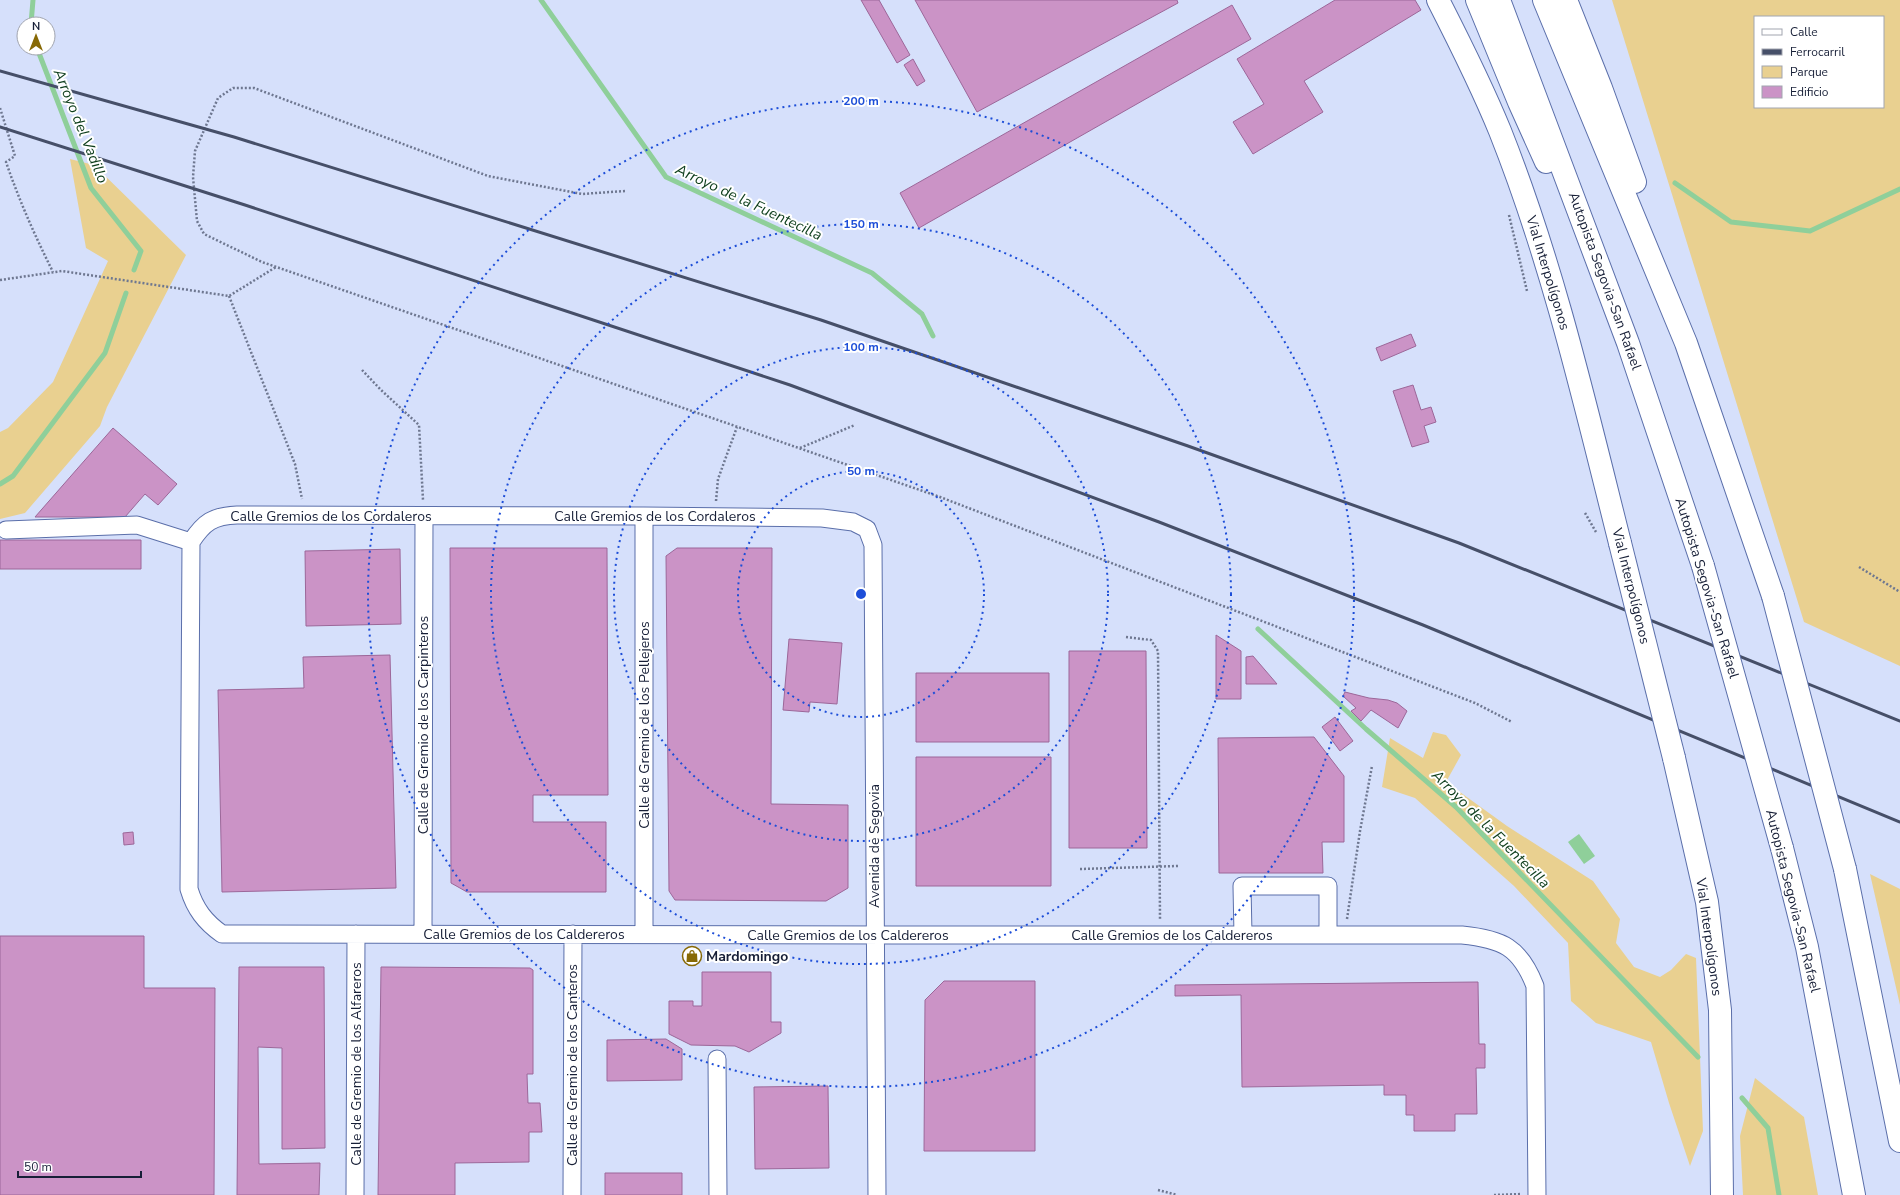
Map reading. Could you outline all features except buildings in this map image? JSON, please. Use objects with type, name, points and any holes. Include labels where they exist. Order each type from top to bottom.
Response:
[{"type":"main road","name":"Vial Interpolígonos","points":[[1438,0],[1500,130],[1533,222],[1566,328],[1674,758],[1707,902],[1720,1010],[1722,1195]]},
{"type":"main road","points":[[1478,0],[1519,102],[1628,343]]},
{"type":"main road","name":"Autopista Segovia-San Rafael","points":[[1499,0],[1628,343],[1703,566],[1782,848],[1807,948],[1854,1195]]},
{"type":"main road","points":[[1544,0],[1686,343]]},
{"type":"main road","points":[[1566,0],[1630,165],[1686,343],[1773,596],[1845,869],[1900,1141]]},
{"type":"street","points":[[1576,0],[1578,32]]},
{"type":"street","name":"Calle Gremios de los Cordaleros","points":[[192,542],[199,530],[209,521],[223,516],[716,516],[822,518],[853,522],[867,530],[873,545]]},
{"type":"street","name":"Calle de Gremio de los Carpinteros","points":[[422,934],[424,516]]},
{"type":"street","name":"Calle de Gremio de los Pellejeros","points":[[644,516],[644,934]]},
{"type":"street","points":[[6,530],[137,525],[192,542]]},
{"type":"street","name":"Calle Gremios de los Caldereros","points":[[192,542],[189,889],[193,903],[200,915],[210,926],[222,934],[1474,936],[1505,945],[1518,954],[1528,968],[1535,986],[1537,1194]]},
{"type":"street","name":"Avenida de Segovia","points":[[873,545],[877,1195]]},
{"type":"street","points":[[1243,935],[1242,886],[1328,886],[1328,935]]},
{"type":"street","name":"Calle de Gremio de los Alfareros","points":[[355,1195],[356,934]]},
{"type":"street","name":"Calle de Gremio de los Canteros","points":[[572,1195],[573,934]]},
{"type":"street","points":[[717,1059],[718,1195]]},
{"type":"path","points":[[625,191],[582,194],[488,176],[254,88],[233,88],[218,98],[195,151],[193,178],[197,221],[204,234],[262,262],[940,497],[1475,703],[1512,722]]},
{"type":"path","points":[[0,108],[15,156],[6,162],[15,190],[37,240],[54,272]]},
{"type":"path","points":[[0,280],[62,271],[229,296],[276,267]]},
{"type":"path","points":[[229,296],[295,464],[305,515]]},
{"type":"path","points":[[362,370],[419,425],[424,516]]},
{"type":"path","points":[[800,448],[855,425]]},
{"type":"path","points":[[716,516],[718,479],[737,427]]},
{"type":"path","points":[[1585,513],[1597,533]]},
{"type":"path","points":[[1860,567],[1900,592]]},
{"type":"path","points":[[1126,637],[1151,640],[1158,651],[1160,935]]},
{"type":"path","points":[[1345,935],[1360,831],[1372,766]]},
{"type":"path","points":[[1080,869],[1178,866]]},
{"type":"path","points":[[1158,1190],[1177,1195]]},
{"type":"path","points":[[1494,1195],[1537,1194]]},
{"type":"green space","points":[[1612,0],[1900,0],[1900,666],[1804,622]]},
{"type":"green space","points":[[70,159],[94,165],[186,255],[107,407],[100,426],[25,513],[0,519],[0,432],[8,428],[53,382],[108,261],[86,248]]},
{"type":"green space","points":[[1433,732],[1446,735],[1461,755],[1446,782],[1507,826],[1593,881],[1620,919],[1616,943],[1634,967],[1660,977],[1671,970],[1686,954],[1696,958],[1703,1131],[1690,1166],[1651,1042],[1596,1023],[1571,1001],[1568,943],[1514,886],[1415,798],[1382,787],[1390,738],[1423,758]]},
{"type":"green space","points":[[1870,874],[1900,889],[1900,1005]]},
{"type":"green space","points":[[1755,1078],[1804,1117],[1818,1195],[1743,1195],[1740,1136]]},
{"type":"shaded area","points":[[1579,834],[1595,856],[1584,864],[1568,842]]},
{"type":"waterway","name":"Arroyo del Vadillo","points":[[32,16],[33,0]]},
{"type":"waterway","name":"Arroyo de la Fuentecilla","points":[[541,0],[666,177],[872,273],[922,314],[933,336]]},
{"type":"waterway","name":"Arroyo del Vadillo","points":[[40,56],[91,188],[141,251],[134,270]]},
{"type":"waterway","points":[[1675,183],[1731,222],[1810,231],[1900,189]]},
{"type":"waterway","name":"Arroyo del Vadillo","points":[[0,484],[13,476],[105,353],[126,293]]},
{"type":"waterway","name":"Arroyo de la Fuentecilla","points":[[1258,629],[1366,729],[1456,807],[1698,1057]]},
{"type":"waterway","name":"Arroyo de la Fuentecilla","points":[[1742,1098],[1768,1128],[1779,1195]]},
{"type":"railway","points":[[0,71],[234,137],[821,320],[1188,446],[1459,543],[1900,721]]},
{"type":"railway","points":[[0,127],[245,205],[790,385],[1159,522],[1423,625],[1900,822]]},
{"type":"place","name":"Mardomingo","points":[[692,956]]}]
